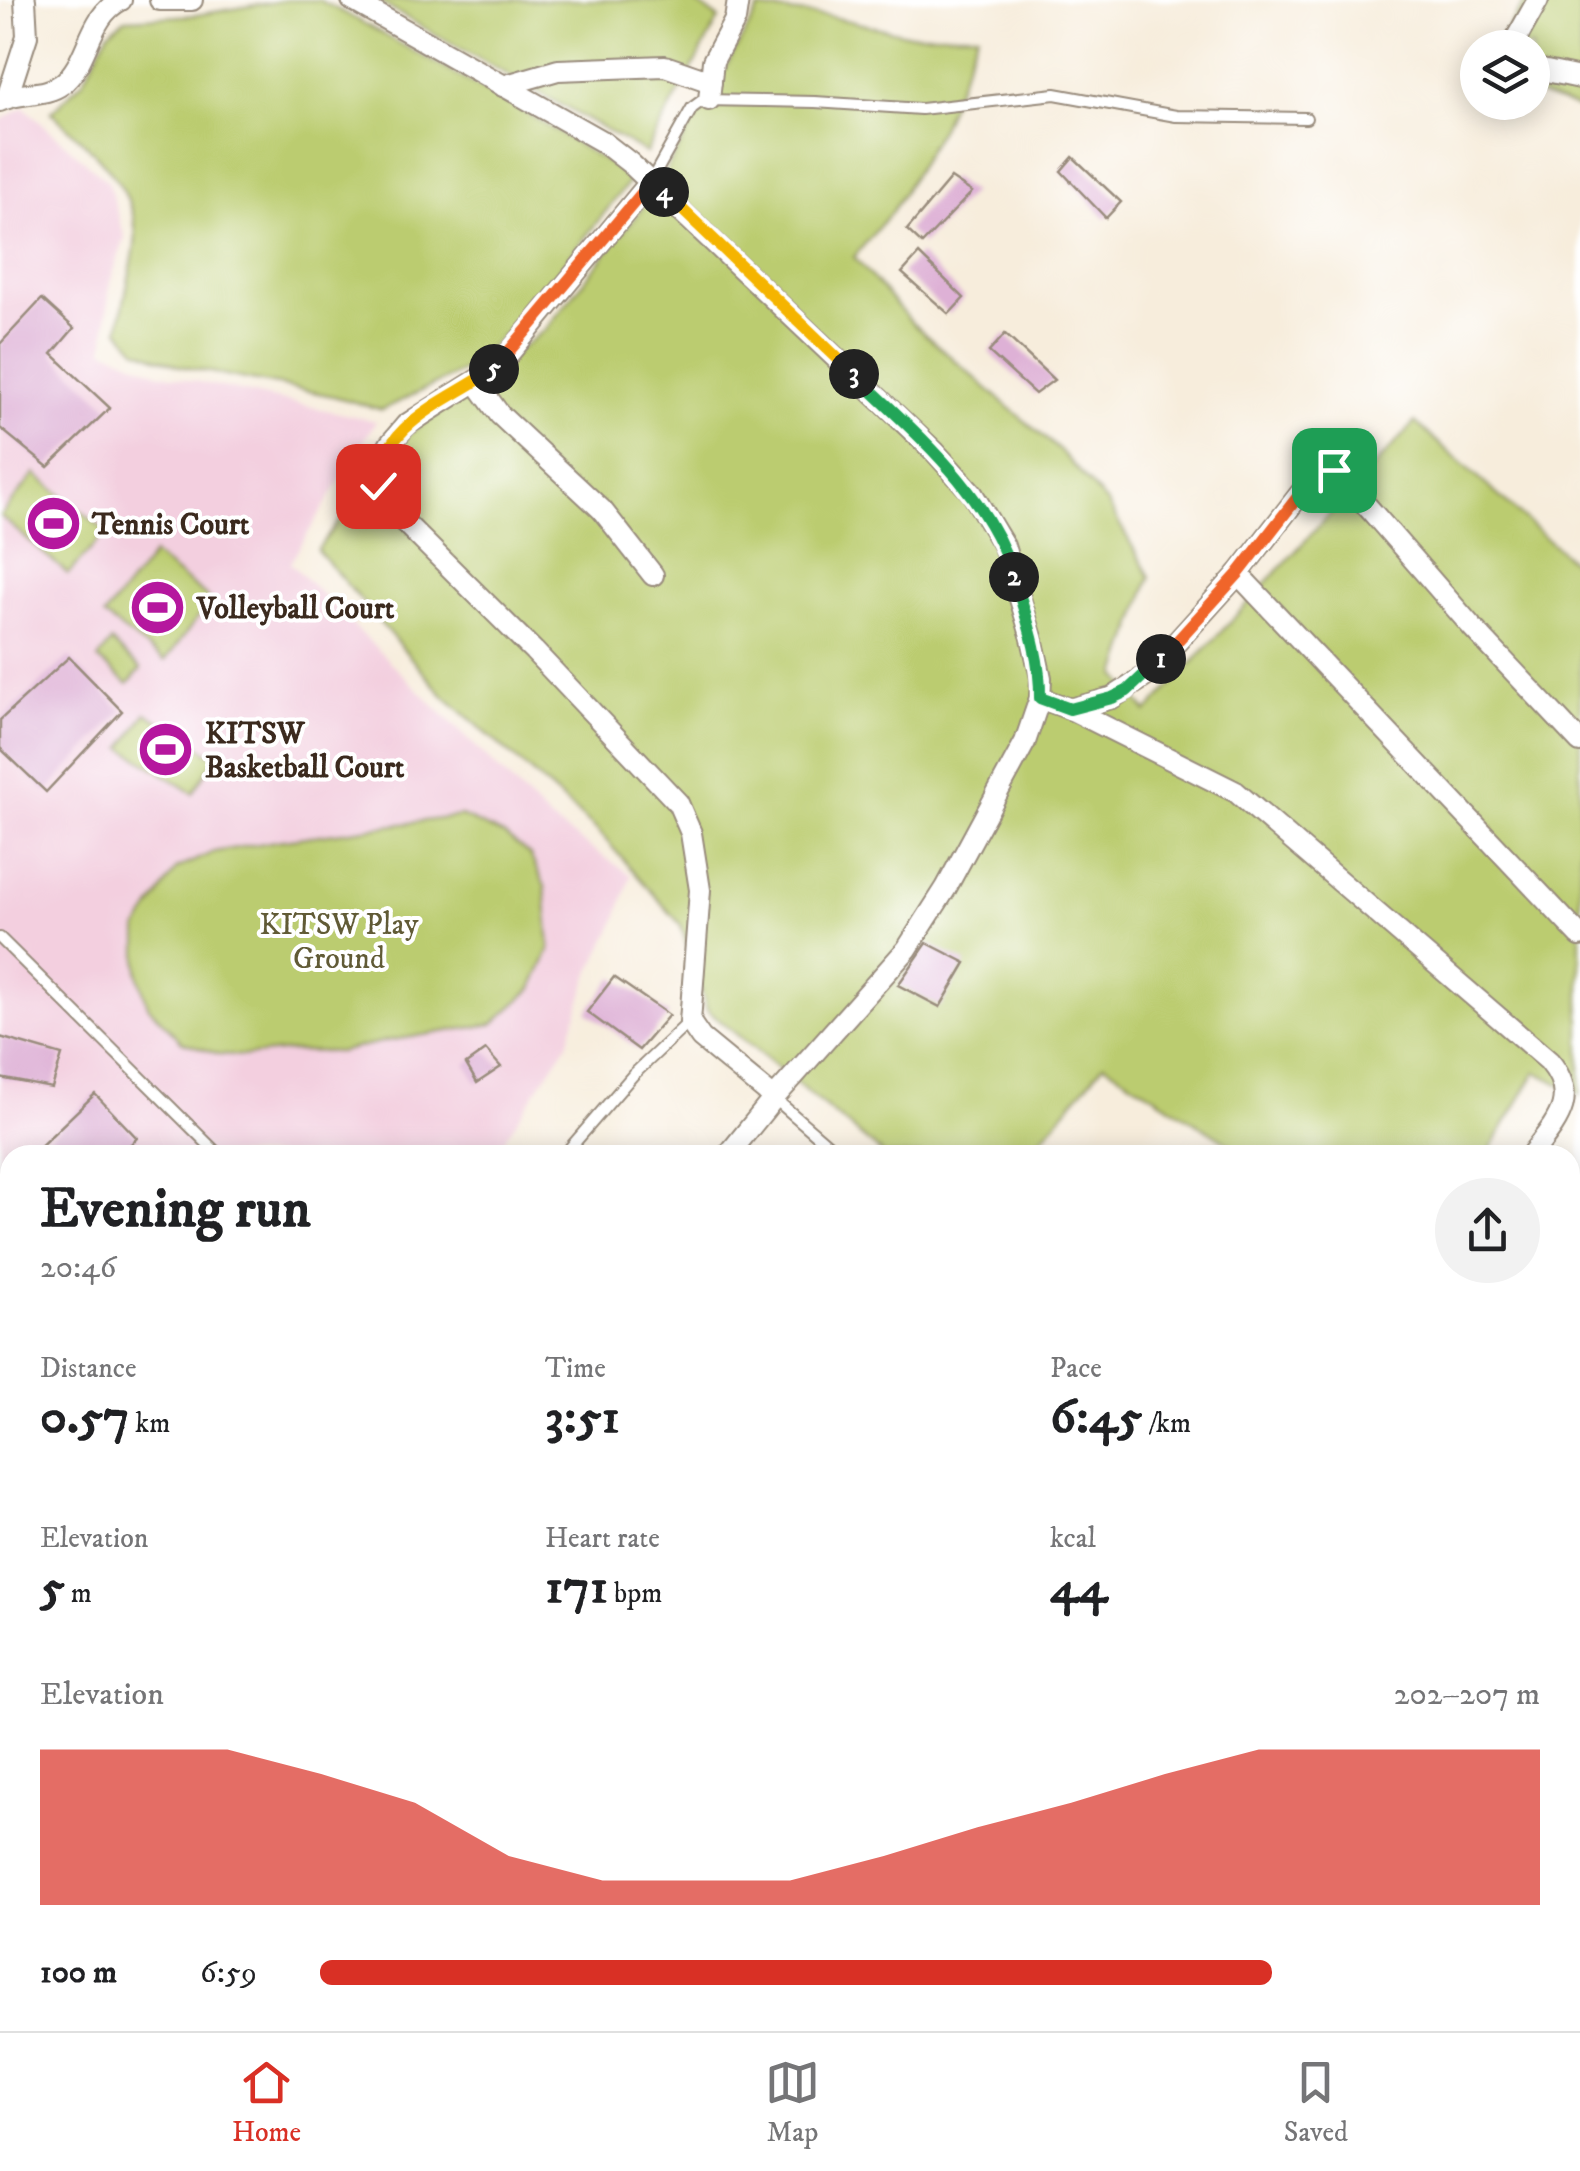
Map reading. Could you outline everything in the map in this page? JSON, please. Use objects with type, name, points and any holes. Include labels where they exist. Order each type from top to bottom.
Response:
[{"type":"street","points":[[4,99],[27,36],[26,0]]},
{"type":"street","points":[[160,0],[192,0]]},
{"type":"street","points":[[352,0],[603,142],[652,181],[935,452],[972,493],[1004,546],[1041,678],[1040,698],[1025,742],[946,888],[916,934],[736,1145]]},
{"type":"street","points":[[504,86],[558,70],[665,66],[710,91],[713,61],[734,20],[738,0]]},
{"type":"street","points":[[1520,30],[1538,0]]},
{"type":"street","points":[[4,99],[49,90],[63,83],[113,2]]},
{"type":"street","points":[[1550,72],[1580,78]]},
{"type":"street","points":[[652,181],[498,366],[406,425],[379,464],[378,486],[390,508],[534,651],[678,803],[691,833],[700,890],[690,1022],[701,1038],[774,1098]]},
{"type":"street","points":[[476,382],[500,416],[602,510],[653,574]]},
{"type":"street","points":[[1070,709],[1112,698],[1136,683],[1238,574],[1322,468],[1334,470],[1580,742]]},
{"type":"street","points":[[1238,574],[1580,936]]},
{"type":"street","points":[[1040,698],[1070,709],[1236,792],[1549,1060],[1563,1076],[1568,1092],[1560,1118],[1539,1145]]},
{"type":"lane","points":[[652,181],[692,108],[710,91],[921,109],[1055,94],[1176,116],[1306,118]]},
{"type":"lane","points":[[0,938],[209,1145]]},
{"type":"lane","points":[[573,1145],[633,1075],[690,1022]]},
{"type":"lane","points":[[774,1098],[828,1145]]},
{"type":"shaded area","points":[[24,107],[108,182],[125,238],[110,282],[104,349],[158,373],[376,421],[290,563],[551,821],[631,875],[616,921],[590,973],[567,1044],[501,1145],[0,1145],[0,121]]},
{"type":"green space","points":[[286,0],[319,0],[356,19],[540,121],[617,169],[629,182],[517,323],[463,371],[382,410],[333,396],[179,366],[138,350],[119,330],[135,245],[130,205],[110,170],[51,112],[83,81],[108,33],[125,19],[196,15]]},
{"type":"green space","points":[[375,0],[692,0],[719,19],[646,153]]},
{"type":"green space","points":[[1527,0],[1580,0],[1580,109],[1550,99],[1550,30],[1507,30]]},
{"type":"green space","points":[[759,9],[828,16],[906,34],[978,34],[942,126],[893,210],[854,257],[913,324],[1062,453],[1108,504],[1150,577],[1117,675],[1147,712],[1415,422],[1580,568],[1580,1095],[1536,1072],[1493,1145],[1231,1145],[1104,1064],[1036,1145],[872,1145],[707,1010],[681,925],[597,830],[445,697],[317,550],[405,437],[546,329],[650,198]]},
{"type":"green space","name":"Tennis Court","points":[[35,474],[107,532],[68,574],[0,516]]},
{"type":"green space","name":"Volleyball Court","points":[[153,555],[211,600],[165,661],[104,616]]},
{"type":"green space","points":[[111,642],[141,669],[128,684],[98,659]]},
{"type":"green space","points":[[146,713],[216,757],[193,793],[123,748]]},
{"type":"green space","name":"KITSW Play Ground","points":[[461,816],[504,835],[530,855],[545,886],[550,949],[532,989],[493,1024],[339,1052],[243,1056],[219,1054],[182,1042],[148,1006],[138,974],[138,928],[176,869],[214,852]]},
{"type":"building","points":[[1073,157],[1121,202],[1106,218],[1061,171]]},
{"type":"building","points":[[951,178],[972,192],[922,244],[907,230]]},
{"type":"building","points":[[919,254],[964,298],[949,314],[902,273]]},
{"type":"building","points":[[42,299],[74,328],[52,354],[110,408],[48,467],[0,428],[0,344]]},
{"type":"building","points":[[1005,334],[1054,380],[1035,394],[989,352]]},
{"type":"building","points":[[69,657],[122,711],[46,792],[0,748],[0,720]]},
{"type":"building","points":[[927,943],[966,963],[940,1007],[898,985]]},
{"type":"building","points":[[614,977],[669,1015],[639,1050],[587,1012]]},
{"type":"building","points":[[0,1037],[62,1055],[52,1088],[0,1078]]},
{"type":"building","points":[[486,1050],[501,1067],[477,1083],[466,1064]]},
{"type":"building","points":[[95,1094],[137,1138],[130,1145],[41,1145]]},
{"type":"place","name":"Tennis Court","points":[[53,524]]},
{"type":"place","name":"Volleyball Court","points":[[158,608]]},
{"type":"place","name":"KITSW Basketball Court","points":[[166,750]]},
{"type":"route","points":[[378,486],[379,464],[406,425],[498,366],[652,181],[935,452],[972,493],[1004,546],[1032,638],[1041,678],[1040,698],[1070,709],[1127,691],[1146,676],[1238,574],[1314,476],[1322,468],[1334,470]]}]
